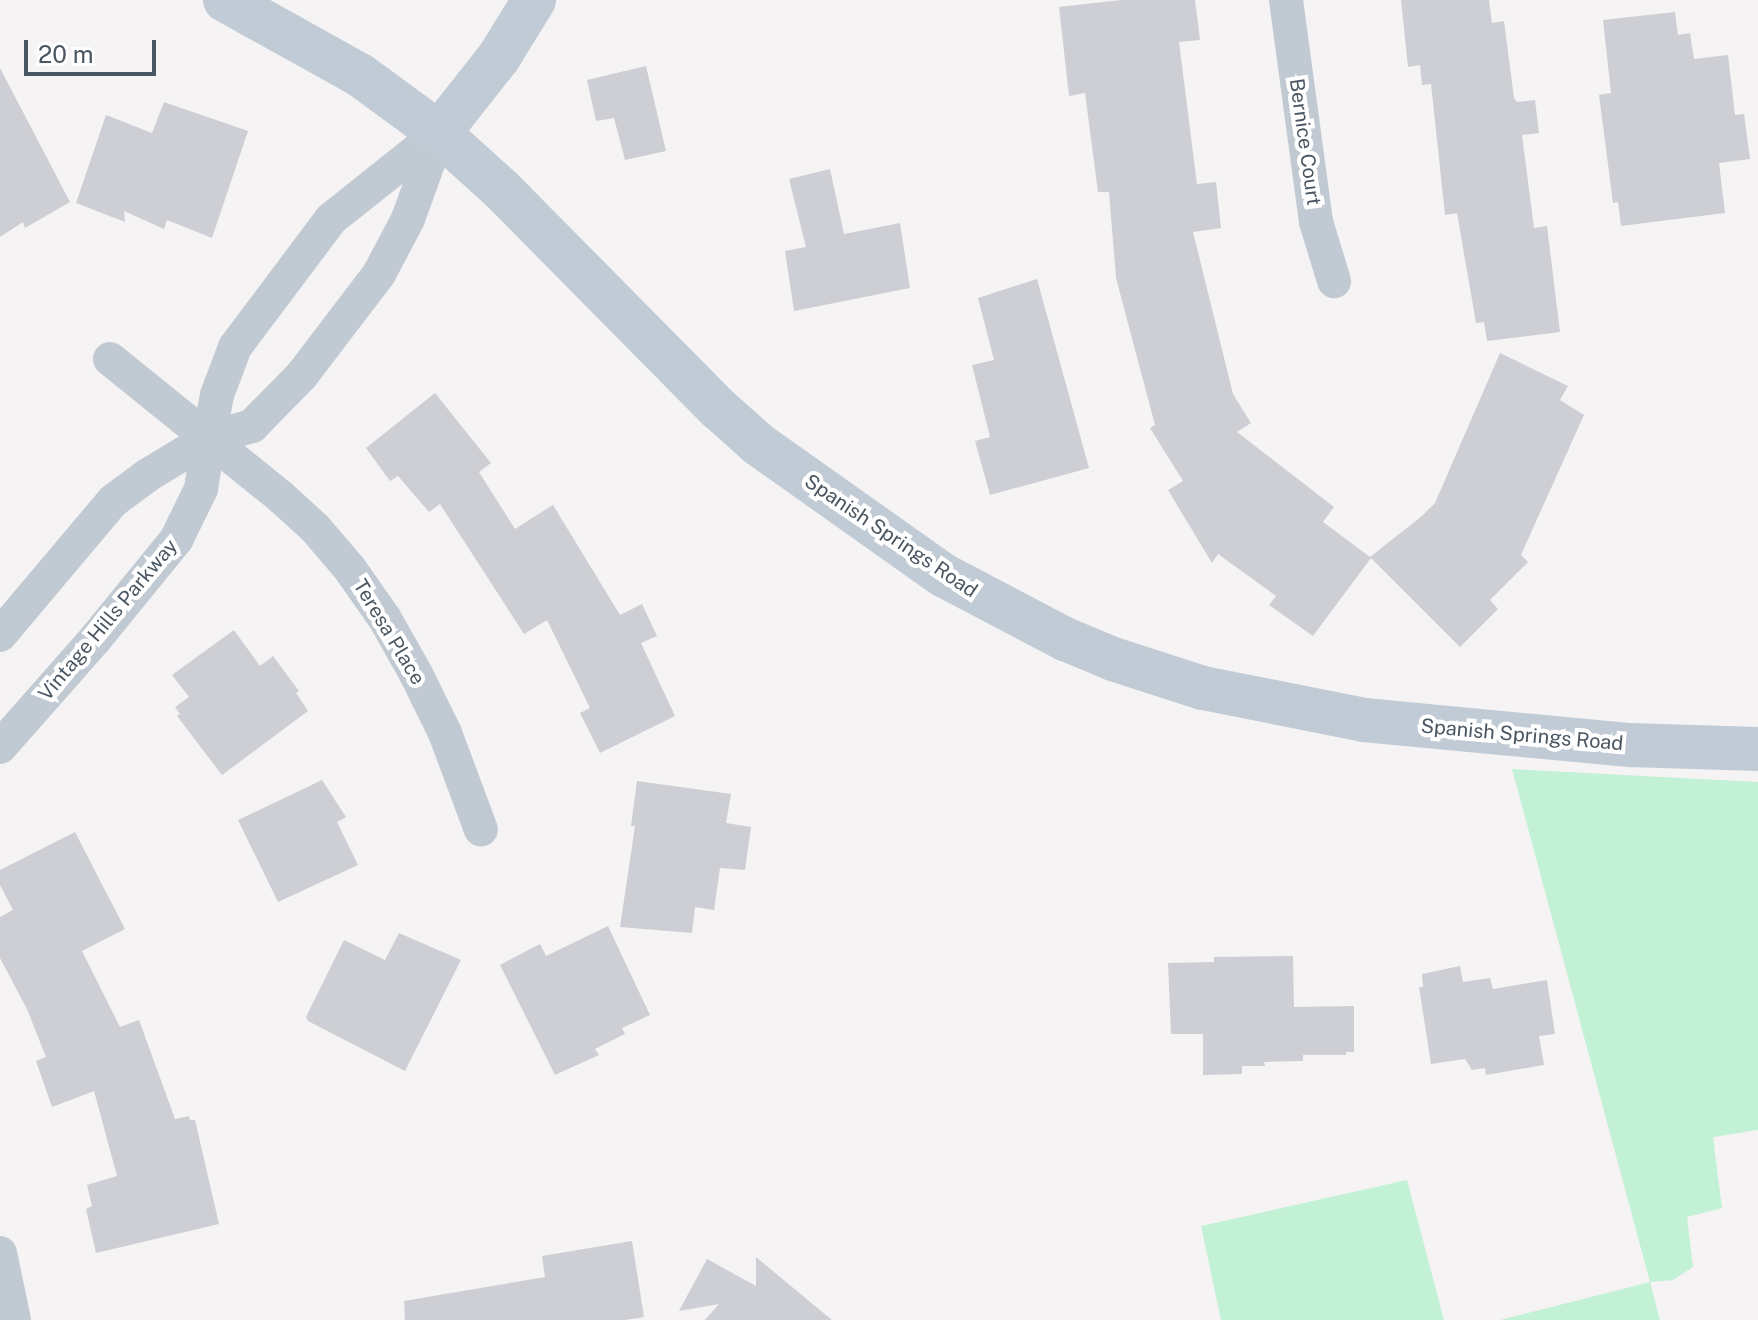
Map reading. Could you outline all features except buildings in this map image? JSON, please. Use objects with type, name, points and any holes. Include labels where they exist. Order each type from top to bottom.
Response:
[{"type":"street","name":"Spanish Springs Road","points":[[225,0],[360,75],[439,133],[502,190],[719,409],[758,444],[943,575],[1065,639],[1113,659],[1203,688],[1364,720],[1615,744],[1758,749]]},
{"type":"street","name":"Vintage Hills Parkway","points":[[0,747],[96,638],[176,540],[201,489],[217,395],[235,347],[331,219],[439,133],[499,57],[534,0]]},
{"type":"street","name":"Bernice Court","points":[[1286,0],[1316,222],[1334,281]]},
{"type":"street","name":"Vintage Hills Parkway","points":[[0,635],[113,501],[148,475],[209,438],[252,426],[302,375],[369,287],[408,219],[439,133]]},
{"type":"street","name":"Teresa Place","points":[[110,359],[315,528],[385,619],[445,733],[481,830]]},
{"type":"street","points":[[0,1253],[14,1320]]},
{"type":"green space","points":[[1512,769],[1758,782],[1758,1130],[1713,1137],[1722,1208],[1687,1217],[1693,1267],[1673,1280],[1650,1282]]},
{"type":"green space","points":[[1407,1180],[1444,1320],[1221,1320],[1201,1226]]},
{"type":"green space","points":[[1650,1282],[1660,1320],[1500,1320]]}]
